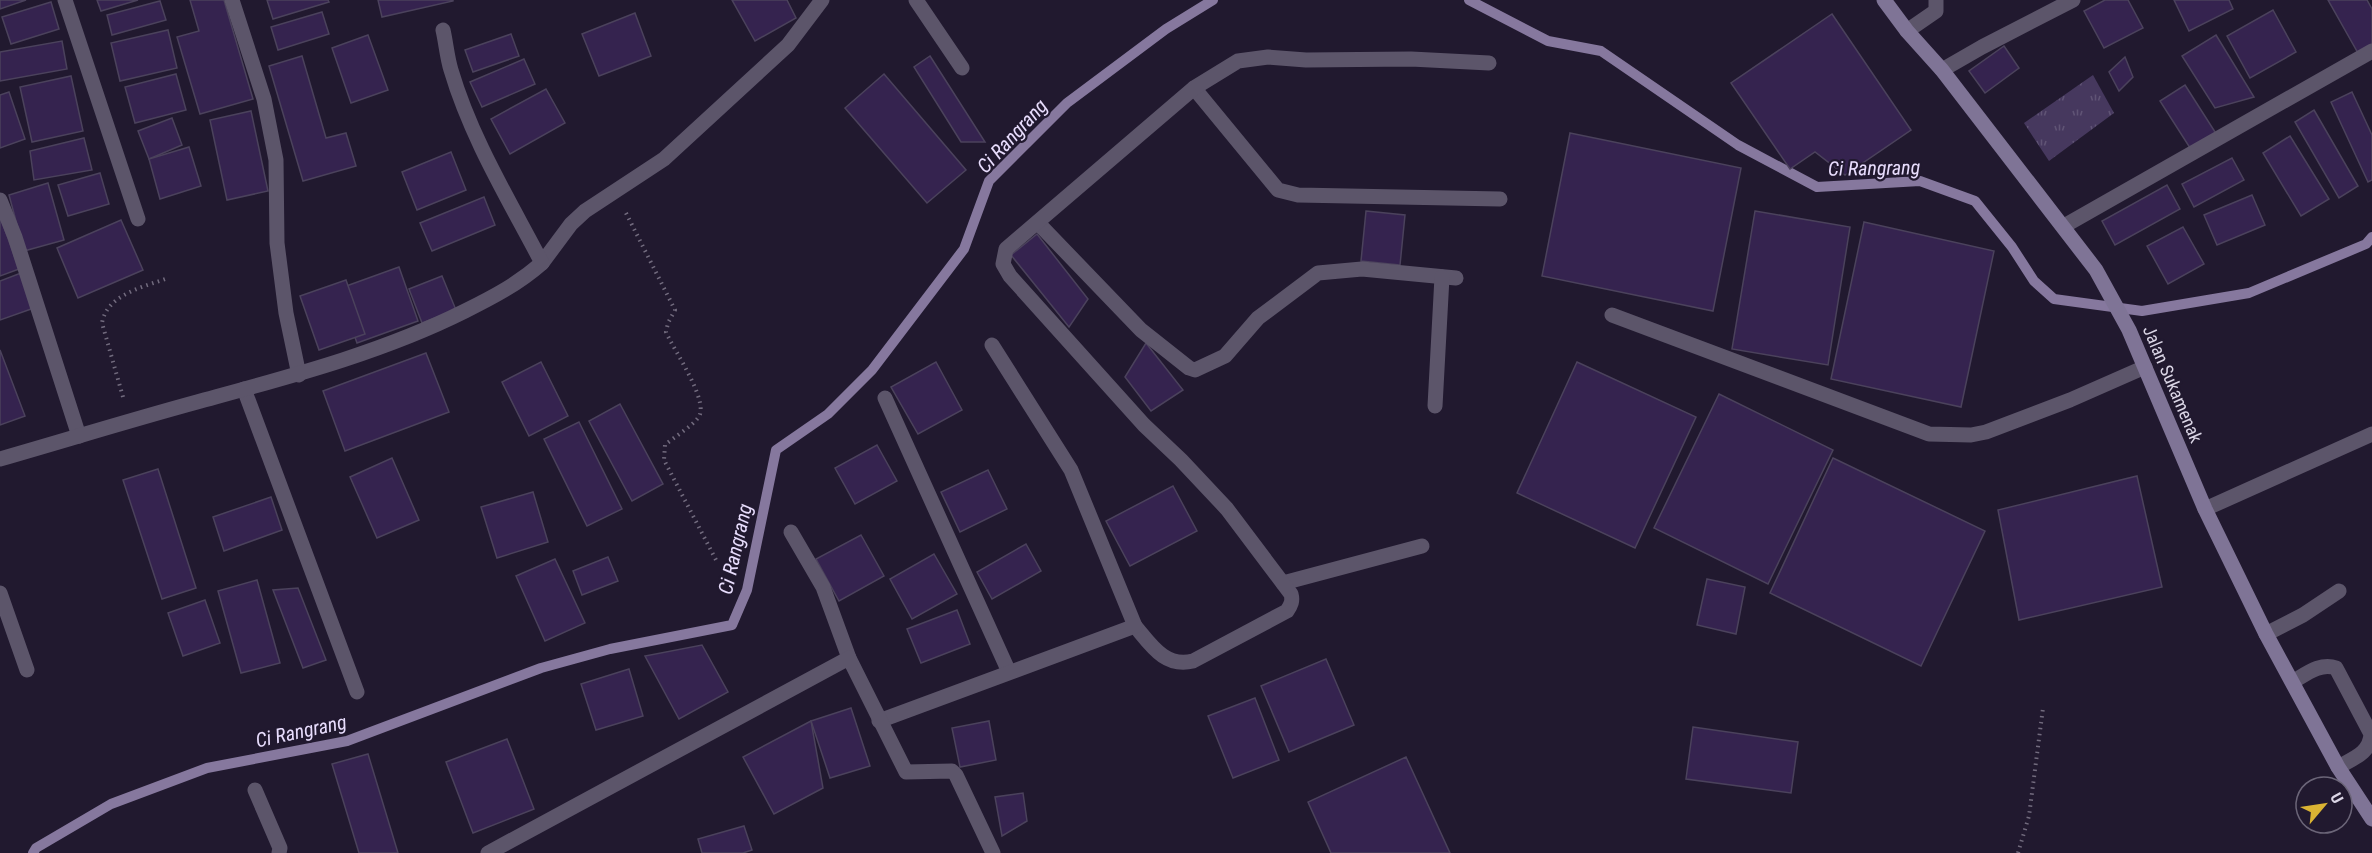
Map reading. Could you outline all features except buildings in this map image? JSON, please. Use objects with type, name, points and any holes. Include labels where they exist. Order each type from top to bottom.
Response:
[{"type":"main road","name":"Jalan Sukamenak","points":[[1884,0],[1907,31],[1942,70],[2096,270],[2129,330],[2205,509],[2266,634],[2294,681],[2338,767],[2372,819]]},
{"type":"street","points":[[65,0],[138,219]]},
{"type":"street","points":[[232,0],[264,99],[270,126],[276,160],[277,243],[286,313],[299,375]]},
{"type":"street","points":[[0,459],[131,420],[299,375],[430,328],[512,286],[542,263],[571,224],[585,211],[664,159],[683,143],[788,45],[822,0]]},
{"type":"street","points":[[916,0],[962,68]]},
{"type":"street","points":[[1907,31],[1936,11],[1936,0]]},
{"type":"street","points":[[1942,70],[2073,0]]},
{"type":"street","points":[[443,30],[451,69],[471,124],[489,164],[542,263]]},
{"type":"street","points":[[2064,226],[2372,51]]},
{"type":"street","points":[[992,345],[1071,470],[1135,626],[1153,648],[1165,658],[1184,663],[1193,661],[1287,611],[1292,598],[1227,509],[1182,460],[1144,425],[1010,276],[1003,264],[1004,253],[1194,88],[1239,61],[1268,57],[1306,60],[1489,63]]},
{"type":"street","points":[[1194,88],[1278,190],[1298,195],[1500,199]]},
{"type":"street","points":[[0,200],[15,237],[79,436]]},
{"type":"street","points":[[1038,223],[1141,330],[1189,368],[1195,370],[1225,356],[1258,318],[1318,273],[1362,269],[1449,278],[1435,406]]},
{"type":"street","points":[[1612,315],[1929,434],[1971,435],[1986,432],[2070,400],[2145,367]]},
{"type":"street","points":[[244,389],[357,692]]},
{"type":"street","points":[[885,398],[1009,672]]},
{"type":"street","points":[[2205,509],[2372,434]]},
{"type":"street","points":[[791,532],[823,587],[849,658],[906,772],[952,771],[993,853]]},
{"type":"street","points":[[1283,583],[1422,546]]},
{"type":"street","points":[[2266,634],[2303,615],[2339,591]]},
{"type":"street","points":[[0,593],[27,670]]},
{"type":"street","points":[[879,721],[1135,626]]},
{"type":"street","points":[[488,853],[518,846],[849,658]]},
{"type":"street","points":[[2294,681],[2318,667],[2328,665],[2336,668],[2371,734],[2370,744],[2366,750],[2338,767]]},
{"type":"street","points":[[255,790],[280,848],[279,853]]},
{"type":"path","points":[[614,192],[669,295],[675,310],[666,332],[700,396],[702,412],[698,420],[665,445],[664,460],[716,560]]},
{"type":"path","points":[[131,420],[102,323],[104,310],[116,300],[168,278]]},
{"type":"path","points":[[2018,853],[2029,816],[2043,708]]},
{"type":"green space","points":[[2093,75],[2114,113],[2049,161],[2024,123]]},
{"type":"waterway","name":"Ci Rangrang","points":[[33,853],[36,848],[111,804],[207,768],[347,741],[541,668],[610,649],[732,625],[747,590],[776,450],[828,414],[872,370],[964,249],[989,181],[1067,103],[1166,29],[1213,0]]},
{"type":"waterway","name":"Ci Rangrang","points":[[1469,0],[1548,41],[1601,51],[1738,145],[1817,187],[1920,181],[1975,201],[2012,247],[2034,281],[2054,299],[2142,311],[2249,293],[2366,244],[2372,237]]}]
